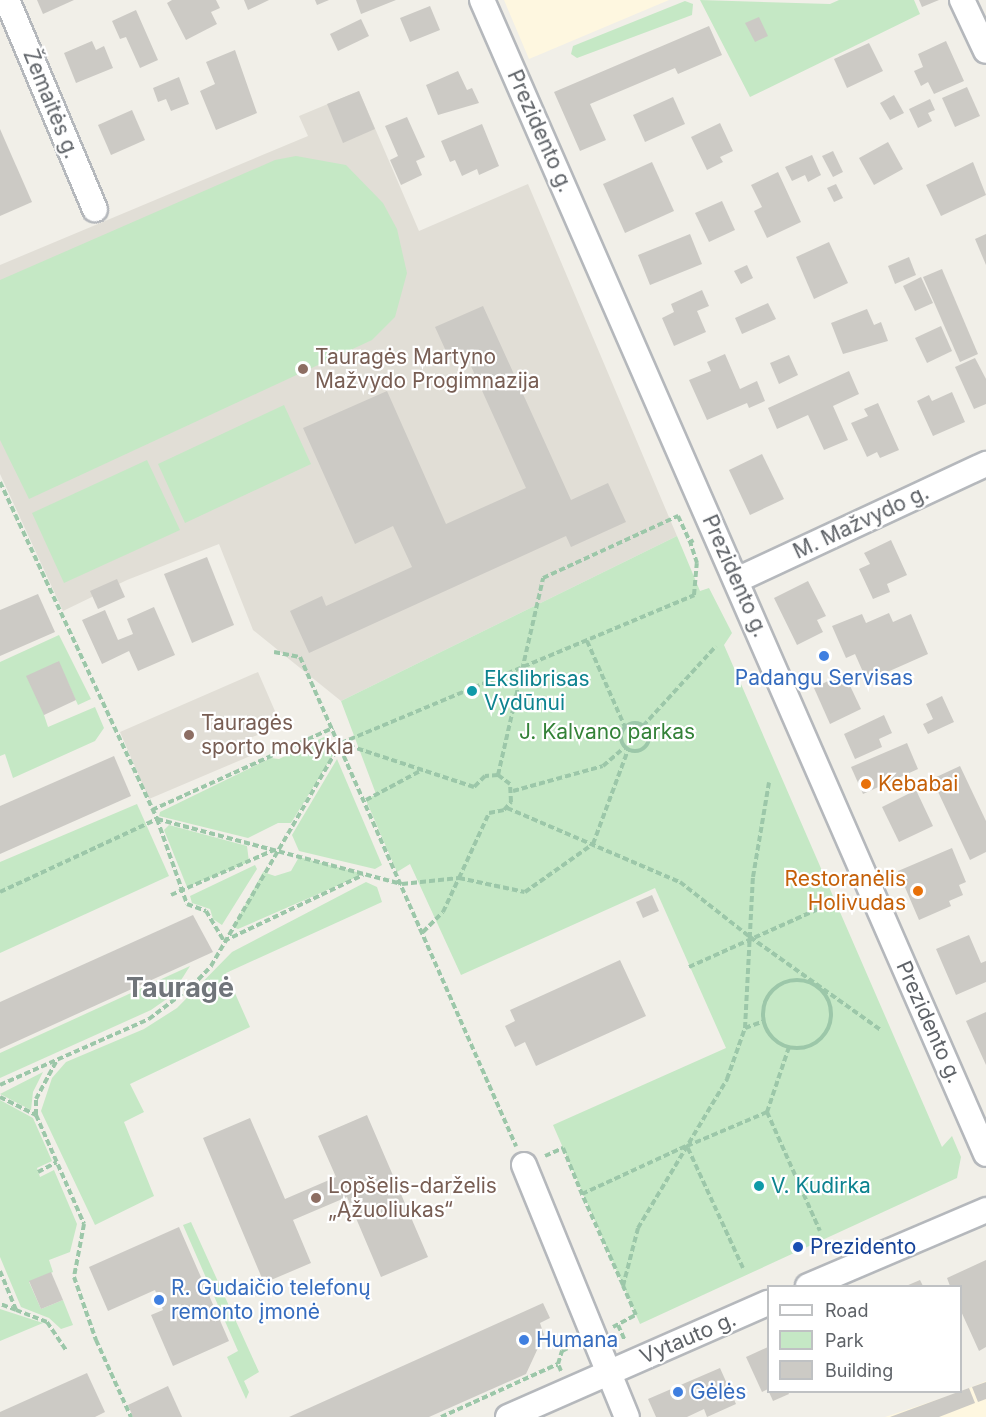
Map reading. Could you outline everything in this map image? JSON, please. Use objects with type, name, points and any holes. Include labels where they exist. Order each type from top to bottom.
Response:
[{"type":"street","name":"Žemaitės g.","points":[[7,0],[95,209]]},
{"type":"street","name":"Prezidento g.","points":[[482,0],[986,1154]]},
{"type":"street","points":[[962,0],[986,51]]},
{"type":"street","name":"M. Mažvydo g.","points":[[737,580],[986,464]]},
{"type":"street","points":[[524,1164],[627,1417]]},
{"type":"street","points":[[813,1285],[986,1210]]},
{"type":"street","name":"Vytauto g.","points":[[508,1417],[767,1303]]},
{"type":"path","points":[[0,482],[157,819],[187,904],[206,911],[225,941]]},
{"type":"path","points":[[498,775],[543,578],[678,516],[690,542]]},
{"type":"path","points":[[0,1085],[149,1019],[174,1002],[211,966],[275,850],[341,743],[523,669],[694,595]]},
{"type":"path","points":[[587,641],[625,727]]},
{"type":"path","points":[[643,726],[716,646]]},
{"type":"path","points":[[274,652],[300,657],[341,743],[524,1164],[563,1148],[636,1315],[594,1336]]},
{"type":"path","points":[[0,892],[157,819],[402,884],[459,878],[525,892],[593,844],[626,749],[621,735],[625,727],[634,723],[643,726],[648,734],[645,747],[626,749],[603,766],[513,791]]},
{"type":"path","points":[[152,810],[333,728]]},
{"type":"path","points":[[341,743],[474,787],[485,776],[498,775]]},
{"type":"path","points":[[366,800],[423,770]]},
{"type":"path","points":[[498,775],[513,791]]},
{"type":"path","points":[[623,1286],[638,1228],[727,1079],[745,1028],[753,877],[769,782]]},
{"type":"path","points":[[507,808],[513,791]]},
{"type":"path","points":[[423,932],[443,912],[489,813],[507,808],[680,882],[750,937],[881,1030]]},
{"type":"path","points":[[171,895],[275,850]]},
{"type":"path","points":[[225,941],[364,874]]},
{"type":"path","points":[[689,967],[750,937],[827,905]]},
{"type":"path","points":[[799,980],[818,987],[832,1009],[829,1027],[811,1046],[789,1047],[771,1035],[764,1021],[766,1000],[780,985],[799,980]]},
{"type":"path","points":[[745,1028],[764,1021]]},
{"type":"path","points":[[789,1047],[767,1112],[820,1231]]},
{"type":"path","points":[[57,1059],[36,1098],[36,1115],[84,1224],[74,1276],[96,1340],[130,1417]]},
{"type":"path","points":[[0,1097],[36,1115]]},
{"type":"path","points":[[582,1194],[767,1112]]},
{"type":"path","points":[[687,1146],[743,1268]]},
{"type":"path","points":[[38,1172],[57,1162]]},
{"type":"path","points":[[0,1270],[16,1310]]},
{"type":"path","points":[[0,1304],[47,1322],[66,1350]]},
{"type":"path","points":[[441,1417],[558,1364]]},
{"type":"shaded area","points":[[504,0],[669,0],[529,59]]},
{"type":"shaded area","name":"Tauragės Martyno Mažvydo Progimnazija","points":[[359,91],[419,231],[528,184],[677,536],[341,701],[253,630],[219,544],[127,580],[63,611],[0,474],[0,265],[308,136],[299,116]]},
{"type":"shaded area","name":"Tauragės sporto mokykla","points":[[258,672],[281,725],[248,739],[255,754],[149,799],[120,732]]},
{"type":"shaded area","points":[[986,1381],[986,1417],[885,1417],[962,1393]]},
{"type":"green space","points":[[700,0],[830,4],[839,0],[914,0],[920,14],[750,97]]},
{"type":"green space","points":[[685,1],[693,4],[692,15],[577,58],[571,54],[573,46]]},
{"type":"green space","points":[[296,156],[346,165],[383,203],[397,229],[407,273],[395,317],[372,340],[29,499],[0,440],[0,280],[275,160]]},
{"type":"green space","points":[[284,405],[311,464],[185,523],[158,464]]},
{"type":"green space","points":[[147,460],[180,530],[64,583],[32,513]]},
{"type":"green space","name":"J. Kalvano parkas","points":[[677,536],[700,591],[709,588],[732,633],[724,645],[942,1147],[952,1136],[961,1157],[957,1178],[640,1324],[553,1125],[726,1048],[655,888],[461,975],[410,864],[397,872],[366,800],[376,794],[341,701]]},
{"type":"green space","points":[[59,635],[91,699],[78,705],[58,661],[44,715],[48,727],[95,707],[104,728],[95,741],[13,778],[5,754],[0,756],[0,662]]},
{"type":"green space","points":[[328,735],[335,752],[291,823],[278,823],[248,838],[159,816],[160,812],[271,758],[279,759]]},
{"type":"green space","points":[[337,759],[382,865],[375,869],[299,851],[292,835]]},
{"type":"green space","points":[[137,804],[169,876],[0,953],[0,862]]},
{"type":"green space","points":[[169,825],[247,846],[249,862],[187,887],[164,830]]},
{"type":"green space","points":[[299,857],[364,874],[238,929],[233,927],[263,872],[275,876],[291,871]]},
{"type":"green space","points":[[255,865],[257,869],[222,925],[213,919],[210,909],[192,903],[190,896]]},
{"type":"green space","points":[[366,882],[377,887],[382,902],[226,973],[250,1027],[130,1084],[144,1112],[124,1122],[154,1196],[95,1225],[41,1111],[52,1078],[66,1062],[144,1029],[177,1008],[232,952]]},
{"type":"green space","points":[[190,966],[171,996],[151,1010],[0,1078],[0,1053]]},
{"type":"green space","points":[[43,1072],[33,1092],[31,1110],[0,1094]]},
{"type":"green space","points":[[0,1100],[33,1118],[52,1161],[37,1168],[40,1177],[54,1170],[77,1224],[70,1252],[49,1260],[53,1272],[29,1282],[41,1309],[63,1300],[73,1325],[61,1329],[49,1318],[21,1307],[0,1257]]},
{"type":"green space","points":[[191,1222],[259,1372],[244,1381],[249,1392],[246,1399],[227,1357],[238,1351],[183,1225]]},
{"type":"green space","points":[[0,1309],[43,1323],[0,1341]]},
{"type":"building","points":[[37,0],[74,0],[43,14]]},
{"type":"building","points":[[172,0],[216,0],[220,8],[211,12],[217,24],[186,40],[167,3]]},
{"type":"building","points":[[244,0],[269,0],[248,10]]},
{"type":"building","points":[[315,0],[329,0],[317,5]]},
{"type":"building","points":[[356,0],[396,0],[361,14]]},
{"type":"building","points":[[919,0],[939,0],[922,7]]},
{"type":"building","points":[[430,6],[440,30],[410,42],[400,18]]},
{"type":"building","points":[[136,10],[158,60],[140,68],[126,37],[120,39],[112,21]]},
{"type":"building","points":[[759,17],[768,36],[755,42],[745,23]]},
{"type":"building","points":[[361,19],[369,36],[338,51],[330,34]]},
{"type":"building","points":[[709,26],[722,55],[678,74],[675,68],[590,104],[606,140],[580,151],[554,92]]},
{"type":"building","points":[[92,41],[96,50],[104,46],[113,68],[76,83],[64,53]]},
{"type":"building","points":[[946,41],[964,81],[934,94],[928,82],[921,86],[914,71],[923,67],[918,54]]},
{"type":"building","points":[[869,43],[883,71],[847,88],[834,59]]},
{"type":"building","points":[[235,50],[257,113],[216,130],[200,91],[215,84],[206,62]]},
{"type":"building","points":[[458,71],[467,90],[472,88],[479,103],[438,115],[426,85]]},
{"type":"building","points":[[179,77],[189,104],[171,111],[166,99],[158,102],[153,88]]},
{"type":"building","points":[[967,87],[980,116],[955,127],[942,98]]},
{"type":"building","points":[[359,91],[375,129],[343,143],[327,104]]},
{"type":"building","points":[[894,95],[904,113],[890,120],[880,103]]},
{"type":"building","points":[[673,97],[685,124],[645,142],[633,115]]},
{"type":"building","points":[[930,99],[935,110],[928,113],[932,121],[918,128],[909,109]]},
{"type":"building","points":[[132,110],[145,140],[111,155],[98,125]]},
{"type":"building","points":[[407,117],[425,157],[416,161],[422,175],[401,185],[390,160],[398,156],[385,126]]},
{"type":"building","points":[[720,123],[733,151],[720,157],[723,162],[707,170],[691,137]]},
{"type":"building","points":[[482,124],[499,166],[479,175],[477,169],[462,176],[455,160],[450,162],[441,141]]},
{"type":"building","points":[[0,129],[32,202],[0,216]]},
{"type":"building","points":[[888,142],[903,169],[874,185],[859,158]]},
{"type":"building","points":[[833,151],[843,172],[833,177],[822,156]]},
{"type":"building","points":[[812,155],[821,175],[808,182],[805,175],[792,181],[785,167]]},
{"type":"building","points":[[652,162],[674,211],[625,233],[603,184]]},
{"type":"building","points":[[973,162],[986,195],[941,216],[926,185]]},
{"type":"building","points":[[778,172],[801,222],[767,238],[754,211],[762,207],[751,185]]},
{"type":"building","points":[[836,184],[843,198],[834,202],[827,188]]},
{"type":"building","points":[[722,201],[735,230],[709,242],[695,213]]},
{"type":"building","points":[[690,234],[702,264],[650,285],[638,255]]},
{"type":"building","points":[[986,234],[986,265],[975,239]]},
{"type":"building","points":[[829,242],[848,283],[814,299],[796,257]]},
{"type":"building","points":[[909,257],[916,275],[895,284],[888,266]]},
{"type":"building","points":[[747,265],[753,278],[741,284],[734,271]]},
{"type":"building","points":[[942,269],[978,354],[960,362],[923,277]]},
{"type":"building","points":[[921,277],[933,303],[915,311],[903,286]]},
{"type":"building","points":[[702,290],[709,306],[697,311],[706,332],[674,346],[662,318],[674,312],[671,304]]},
{"type":"building","points":[[768,303],[776,319],[742,334],[735,318]]},
{"type":"building","points":[[483,306],[571,500],[608,483],[626,522],[571,547],[566,536],[309,653],[290,611],[322,596],[326,606],[412,567],[393,526],[355,544],[303,428],[387,391],[446,524],[526,488],[465,353],[450,360],[435,327]]},
{"type":"building","points":[[867,309],[874,325],[881,322],[888,341],[843,354],[831,323]]},
{"type":"building","points":[[941,326],[952,351],[927,363],[915,338]]},
{"type":"building","points":[[725,354],[740,389],[757,381],[765,401],[749,408],[747,403],[707,420],[689,380],[711,371],[707,362]]},
{"type":"building","points":[[789,355],[798,375],[779,384],[770,363]]},
{"type":"building","points":[[975,358],[986,379],[986,404],[974,409],[955,367]]},
{"type":"building","points":[[849,371],[859,394],[833,406],[848,440],[824,450],[808,415],[777,429],[768,408]]},
{"type":"building","points":[[952,392],[965,422],[933,436],[917,401],[929,395],[932,401]]},
{"type":"building","points":[[878,403],[899,450],[880,458],[877,452],[867,457],[851,423],[868,416],[864,409]]},
{"type":"building","points":[[762,454],[784,499],[750,515],[729,470]]},
{"type":"building","points":[[891,540],[907,575],[887,584],[890,592],[873,599],[859,569],[870,564],[864,553]]},
{"type":"building","points":[[207,557],[234,625],[192,643],[164,574]]},
{"type":"building","points":[[117,579],[125,597],[98,609],[90,591]]},
{"type":"building","points":[[808,581],[826,616],[817,620],[823,632],[797,645],[774,598]]},
{"type":"building","points":[[38,594],[55,632],[0,656],[0,610]]},
{"type":"building","points":[[154,607],[175,655],[138,671],[129,651],[102,664],[82,620],[105,610],[118,640],[133,634],[127,619]]},
{"type":"building","points":[[889,613],[893,622],[911,614],[928,654],[867,681],[855,654],[846,658],[832,626],[862,614],[866,623]]},
{"type":"building","points":[[59,661],[76,700],[44,715],[26,676]]},
{"type":"building","points":[[844,673],[861,709],[830,724],[814,688]]},
{"type":"building","points":[[942,696],[954,722],[928,734],[923,724],[933,719],[926,704]]},
{"type":"building","points":[[884,715],[892,733],[879,739],[882,747],[855,759],[844,734]]},
{"type":"building","points":[[907,743],[918,769],[863,794],[851,767]]},
{"type":"building","points":[[114,756],[131,796],[0,854],[0,806]]},
{"type":"building","points":[[960,766],[986,821],[986,852],[970,860],[932,779]]},
{"type":"building","points":[[916,790],[933,826],[899,842],[882,807]]},
{"type":"building","points":[[952,848],[966,882],[959,885],[963,895],[949,901],[951,906],[919,920],[898,871]]},
{"type":"building","points":[[652,895],[659,911],[643,918],[636,902]]},
{"type":"building","points":[[193,915],[213,952],[0,1049],[0,1002]]},
{"type":"building","points":[[969,935],[981,963],[986,961],[986,982],[956,995],[936,949]]},
{"type":"building","points":[[620,960],[646,1016],[536,1066],[525,1042],[515,1047],[505,1026],[515,1021],[510,1010]]},
{"type":"building","points":[[986,1012],[986,1065],[966,1021]]},
{"type":"building","name":"Lopšelis-darželis „Ąžuoliukas“","points":[[367,1115],[428,1257],[381,1277],[347,1197],[293,1220],[311,1263],[264,1283],[203,1138],[250,1118],[285,1199],[336,1177],[318,1136]]},
{"type":"building","points":[[179,1227],[229,1341],[173,1366],[151,1315],[163,1310],[155,1290],[108,1311],[89,1267]]},
{"type":"building","points":[[986,1260],[986,1347],[979,1351],[962,1313],[962,1285],[950,1285],[947,1278]]},
{"type":"building","points":[[51,1272],[63,1300],[41,1309],[29,1281]]},
{"type":"building","points":[[920,1280],[922,1285],[908,1285]]},
{"type":"building","points":[[543,1303],[550,1318],[540,1323],[544,1335],[526,1374],[429,1417],[289,1417]]},
{"type":"building","points":[[767,1347],[767,1390],[762,1392],[746,1357]]},
{"type":"building","points":[[720,1368],[736,1404],[707,1417],[704,1409],[687,1417],[656,1417],[648,1399]]},
{"type":"building","points":[[87,1373],[105,1412],[95,1417],[0,1417],[0,1412]]},
{"type":"building","points":[[986,1382],[986,1399],[978,1402],[972,1387]]},
{"type":"building","points":[[168,1386],[182,1417],[133,1417],[128,1405]]},
{"type":"building","points":[[969,1388],[975,1403],[939,1417],[890,1417],[955,1393],[962,1393],[962,1391]]},
{"type":"building","points":[[769,1393],[789,1394],[773,1401]]},
{"type":"place","name":"Tauragės Martyno Mažvydo Progimnazija","points":[[303,369]]},
{"type":"place","name":"Padangu Servisas","points":[[824,656]]},
{"type":"place","name":"Ekslibrisas Vydūnui","points":[[472,691]]},
{"type":"place","name":"Tauragės sporto mokykla","points":[[189,735]]},
{"type":"place","name":"Kebabai","points":[[866,784]]},
{"type":"place","name":"Restoranėlis Holivudas","points":[[918,891]]},
{"type":"place","name":"V. Kudirka","points":[[759,1186]]},
{"type":"place","name":"Lopšelis-darželis „Ąžuoliukas“","points":[[316,1198]]},
{"type":"place","name":"Prezidento","points":[[798,1247]]},
{"type":"place","name":"R. Gudaičio telefonų remonto įmonė","points":[[159,1300]]},
{"type":"place","name":"Humana","points":[[524,1340]]},
{"type":"place","name":"Gėlės","points":[[678,1392]]},
{"type":"district","name":"Tauragė","points":[[180,988]]}]
